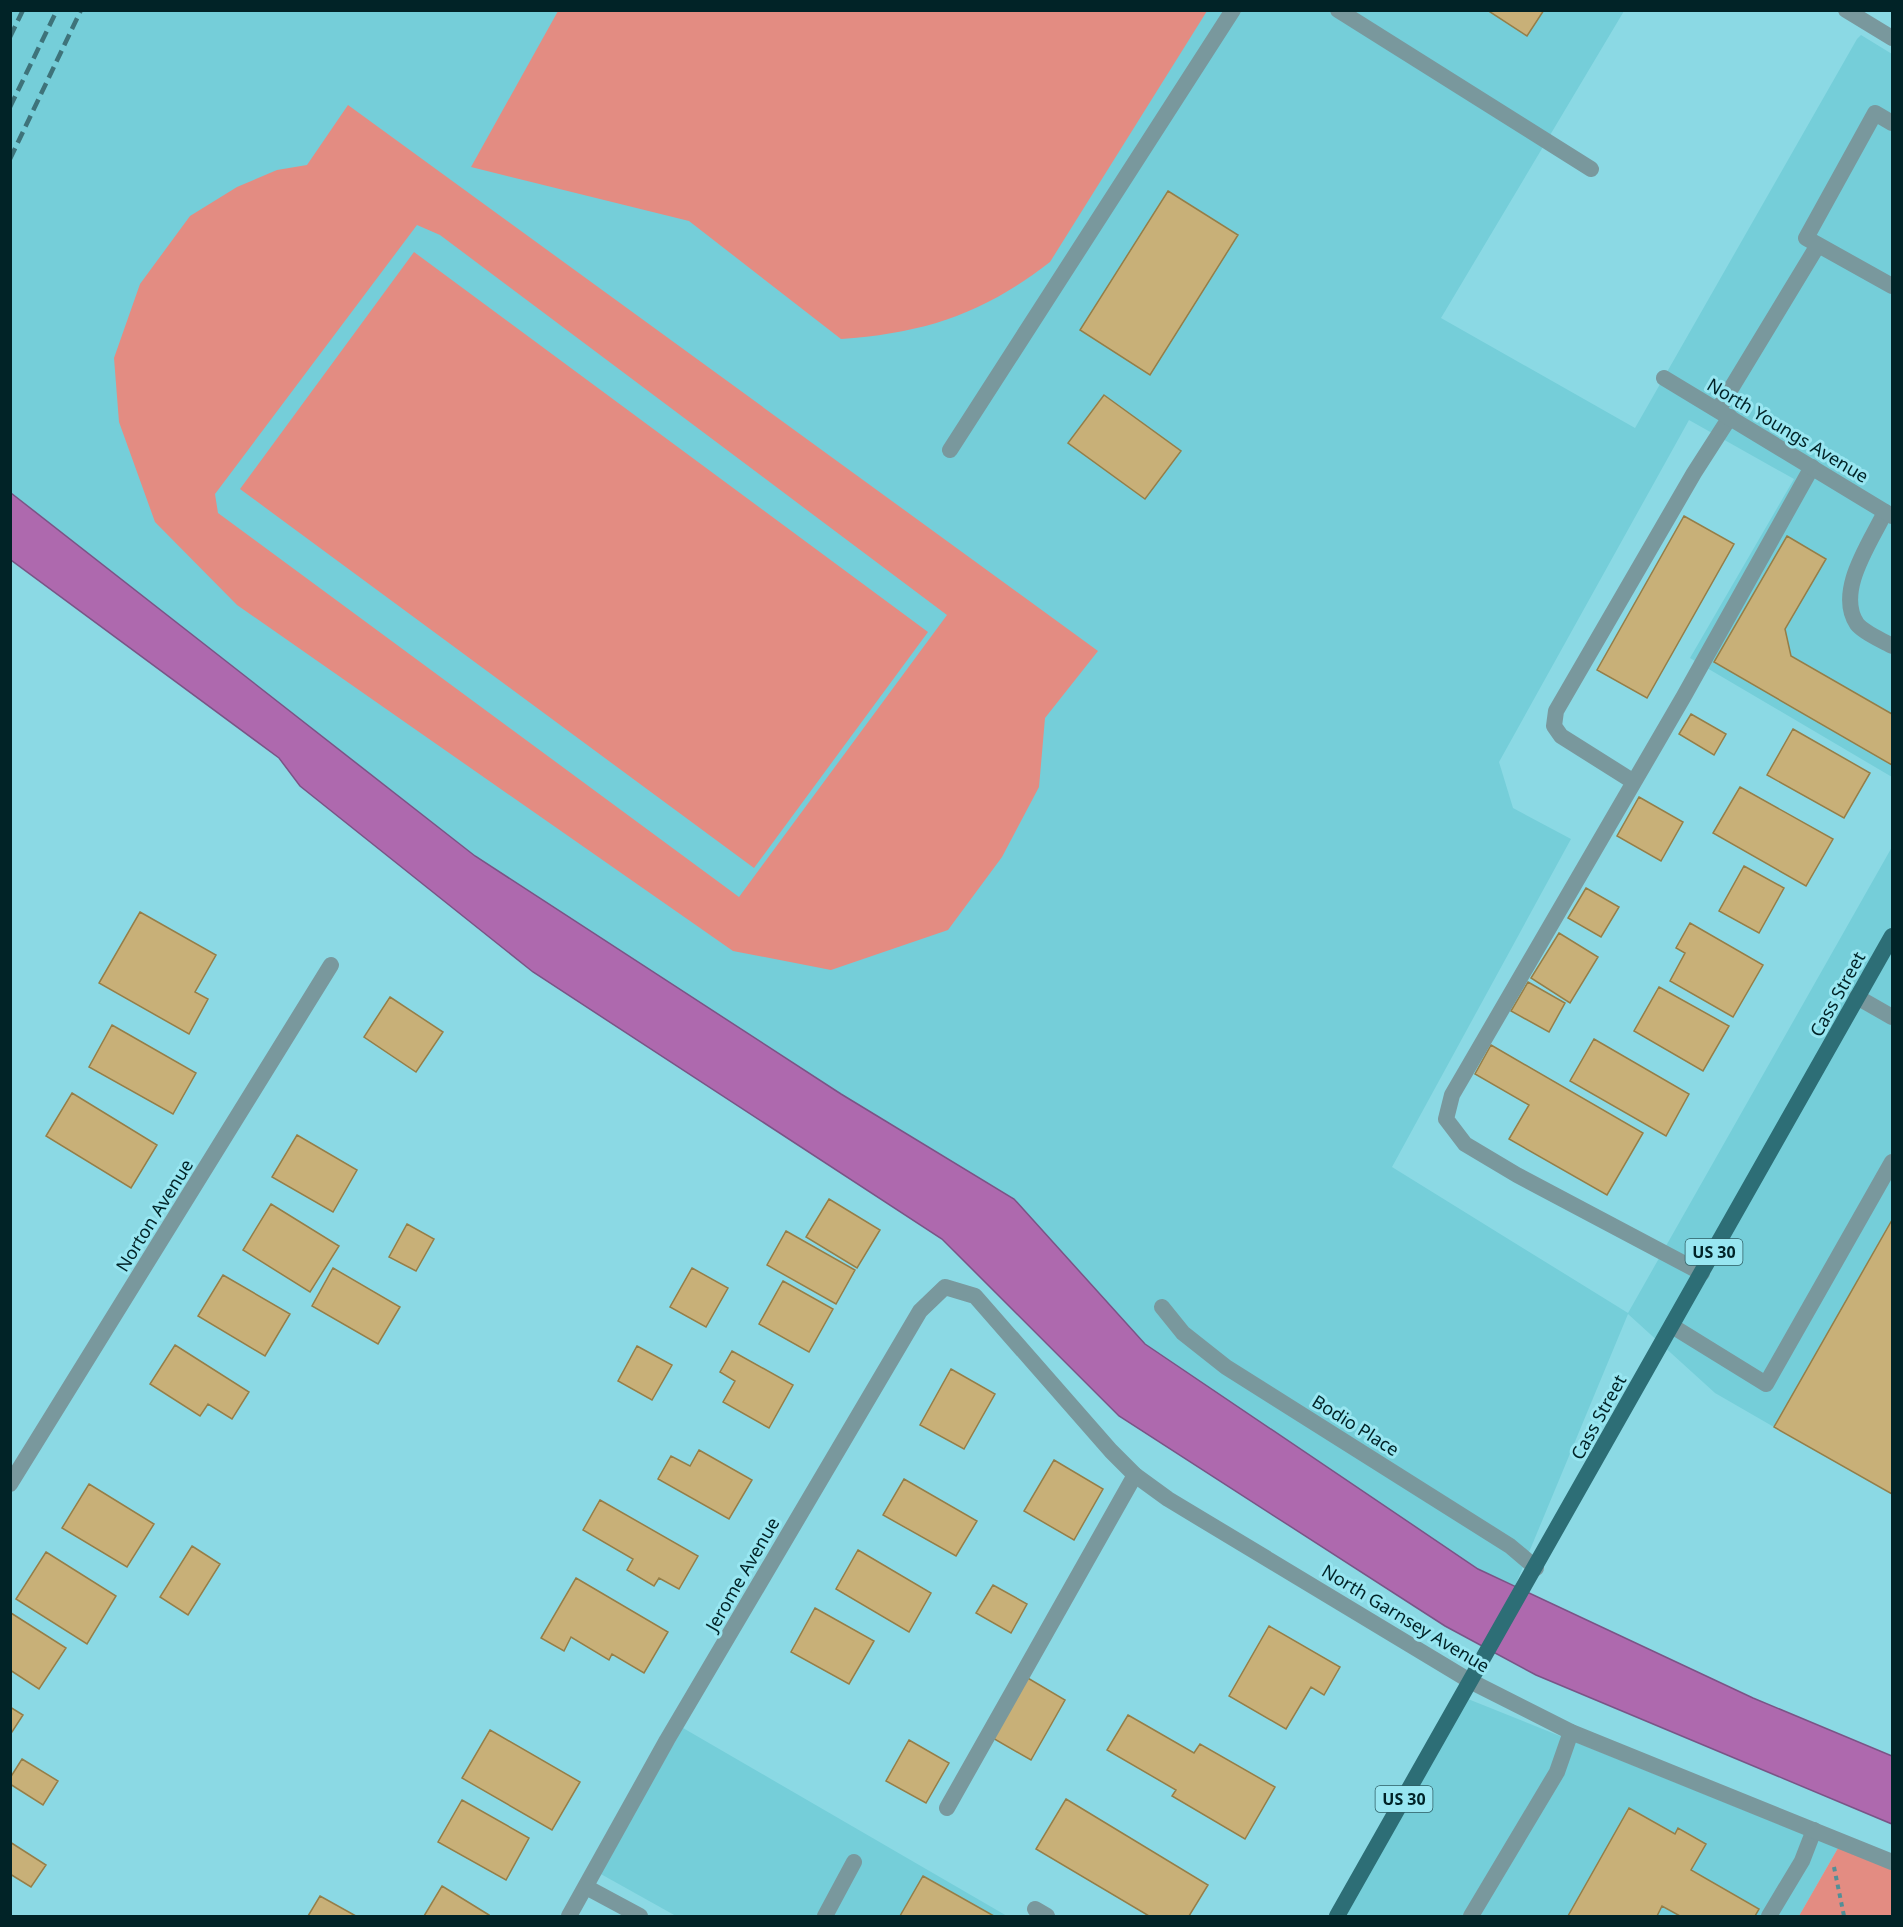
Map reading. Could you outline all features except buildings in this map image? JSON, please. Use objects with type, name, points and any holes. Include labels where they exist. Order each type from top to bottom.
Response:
[{"type":"main road","name":"Cass Street","points":[[1337,1917],[1893,936]]},
{"type":"street","points":[[950,450],[1233,10]]},
{"type":"street","points":[[1338,10],[1591,168]]},
{"type":"street","points":[[1846,10],[1893,38]]},
{"type":"street","points":[[1893,123],[1875,113],[1806,238],[1893,286]]},
{"type":"street","points":[[1634,782],[1561,736],[1554,726],[1556,711],[1694,473],[1724,413],[1818,245]]},
{"type":"street","name":"North Youngs Avenue","points":[[1664,378],[1889,514]]},
{"type":"street","points":[[1702,1273],[1483,1155],[1465,1144],[1446,1119],[1452,1095],[1634,782],[1812,467]]},
{"type":"street","points":[[1889,514],[1851,585],[1850,610],[1858,626],[1893,646]]},
{"type":"street","name":"Norton Avenue","points":[[10,1484],[330,966]]},
{"type":"street","points":[[1857,997],[1893,1017]]},
{"type":"street","points":[[1672,1326],[1766,1384],[1893,1162]]},
{"type":"street","name":"Jerome Avenue","points":[[569,1917],[667,1740],[920,1311],[945,1287],[975,1296]]},
{"type":"street","name":"North Garnsey Avenue","points":[[975,1296],[1135,1475],[1168,1499],[1470,1681],[1571,1732],[1893,1862]]},
{"type":"street","name":"Bodio Place","points":[[1162,1307],[1183,1333],[1226,1366],[1510,1546],[1536,1569]]},
{"type":"street","points":[[947,1808],[1135,1475]]},
{"type":"street","points":[[1471,1917],[1557,1772],[1571,1732]]},
{"type":"street","points":[[1770,1917],[1802,1861],[1814,1830]]},
{"type":"street","points":[[825,1917],[854,1862]]},
{"type":"street","points":[[586,1887],[640,1917]]},
{"type":"path","points":[[1832,1859],[1844,1917]]},
{"type":"shaded area","points":[[10,11],[1624,11],[1441,318],[1635,428],[1857,39],[1861,35],[1892,54],[1892,777],[1690,658],[1794,479],[1689,420],[1499,762],[1513,808],[1571,839],[1392,1167],[1628,1313],[1892,847],[1892,1495],[1715,1393],[1628,1314],[1515,1586],[1478,1569],[1145,1344],[1014,1199],[841,1094],[475,856],[11,493]]},
{"type":"shaded area","points":[[558,11],[1207,11],[1050,262],[1001,295],[952,318],[900,332],[841,339],[689,221],[471,167]]},
{"type":"shaded area","points":[[348,105],[1098,651],[1045,718],[1039,787],[1002,857],[948,930],[831,970],[733,951],[237,605],[155,522],[119,422],[114,358],[140,284],[190,216],[237,187],[277,170],[307,165]],"holes":[[[417,225],[440,235],[947,615],[739,897],[218,513],[215,494]]]},
{"type":"shaded area","points":[[414,252],[928,632],[754,868],[240,489]]},
{"type":"shaded area","points":[[11,493],[475,856],[841,1094],[1014,1199],[1145,1344],[1478,1569],[1753,1698],[1892,1756],[1892,1824],[1536,1675],[1445,1626],[1119,1416],[942,1239],[533,972],[300,786],[279,758],[11,560]]},
{"type":"shaded area","points":[[1468,1699],[1838,1848],[1799,1916],[1345,1916]]},
{"type":"shaded area","points":[[683,1728],[1007,1916],[676,1916],[599,1873]]},
{"type":"shaded area","points":[[1838,1848],[1892,1870],[1892,1916],[1799,1916]]},
{"type":"railway","points":[[10,37],[23,10]]},
{"type":"railway","points":[[10,107],[57,10]]},
{"type":"railway","points":[[10,159],[81,10]]}]
